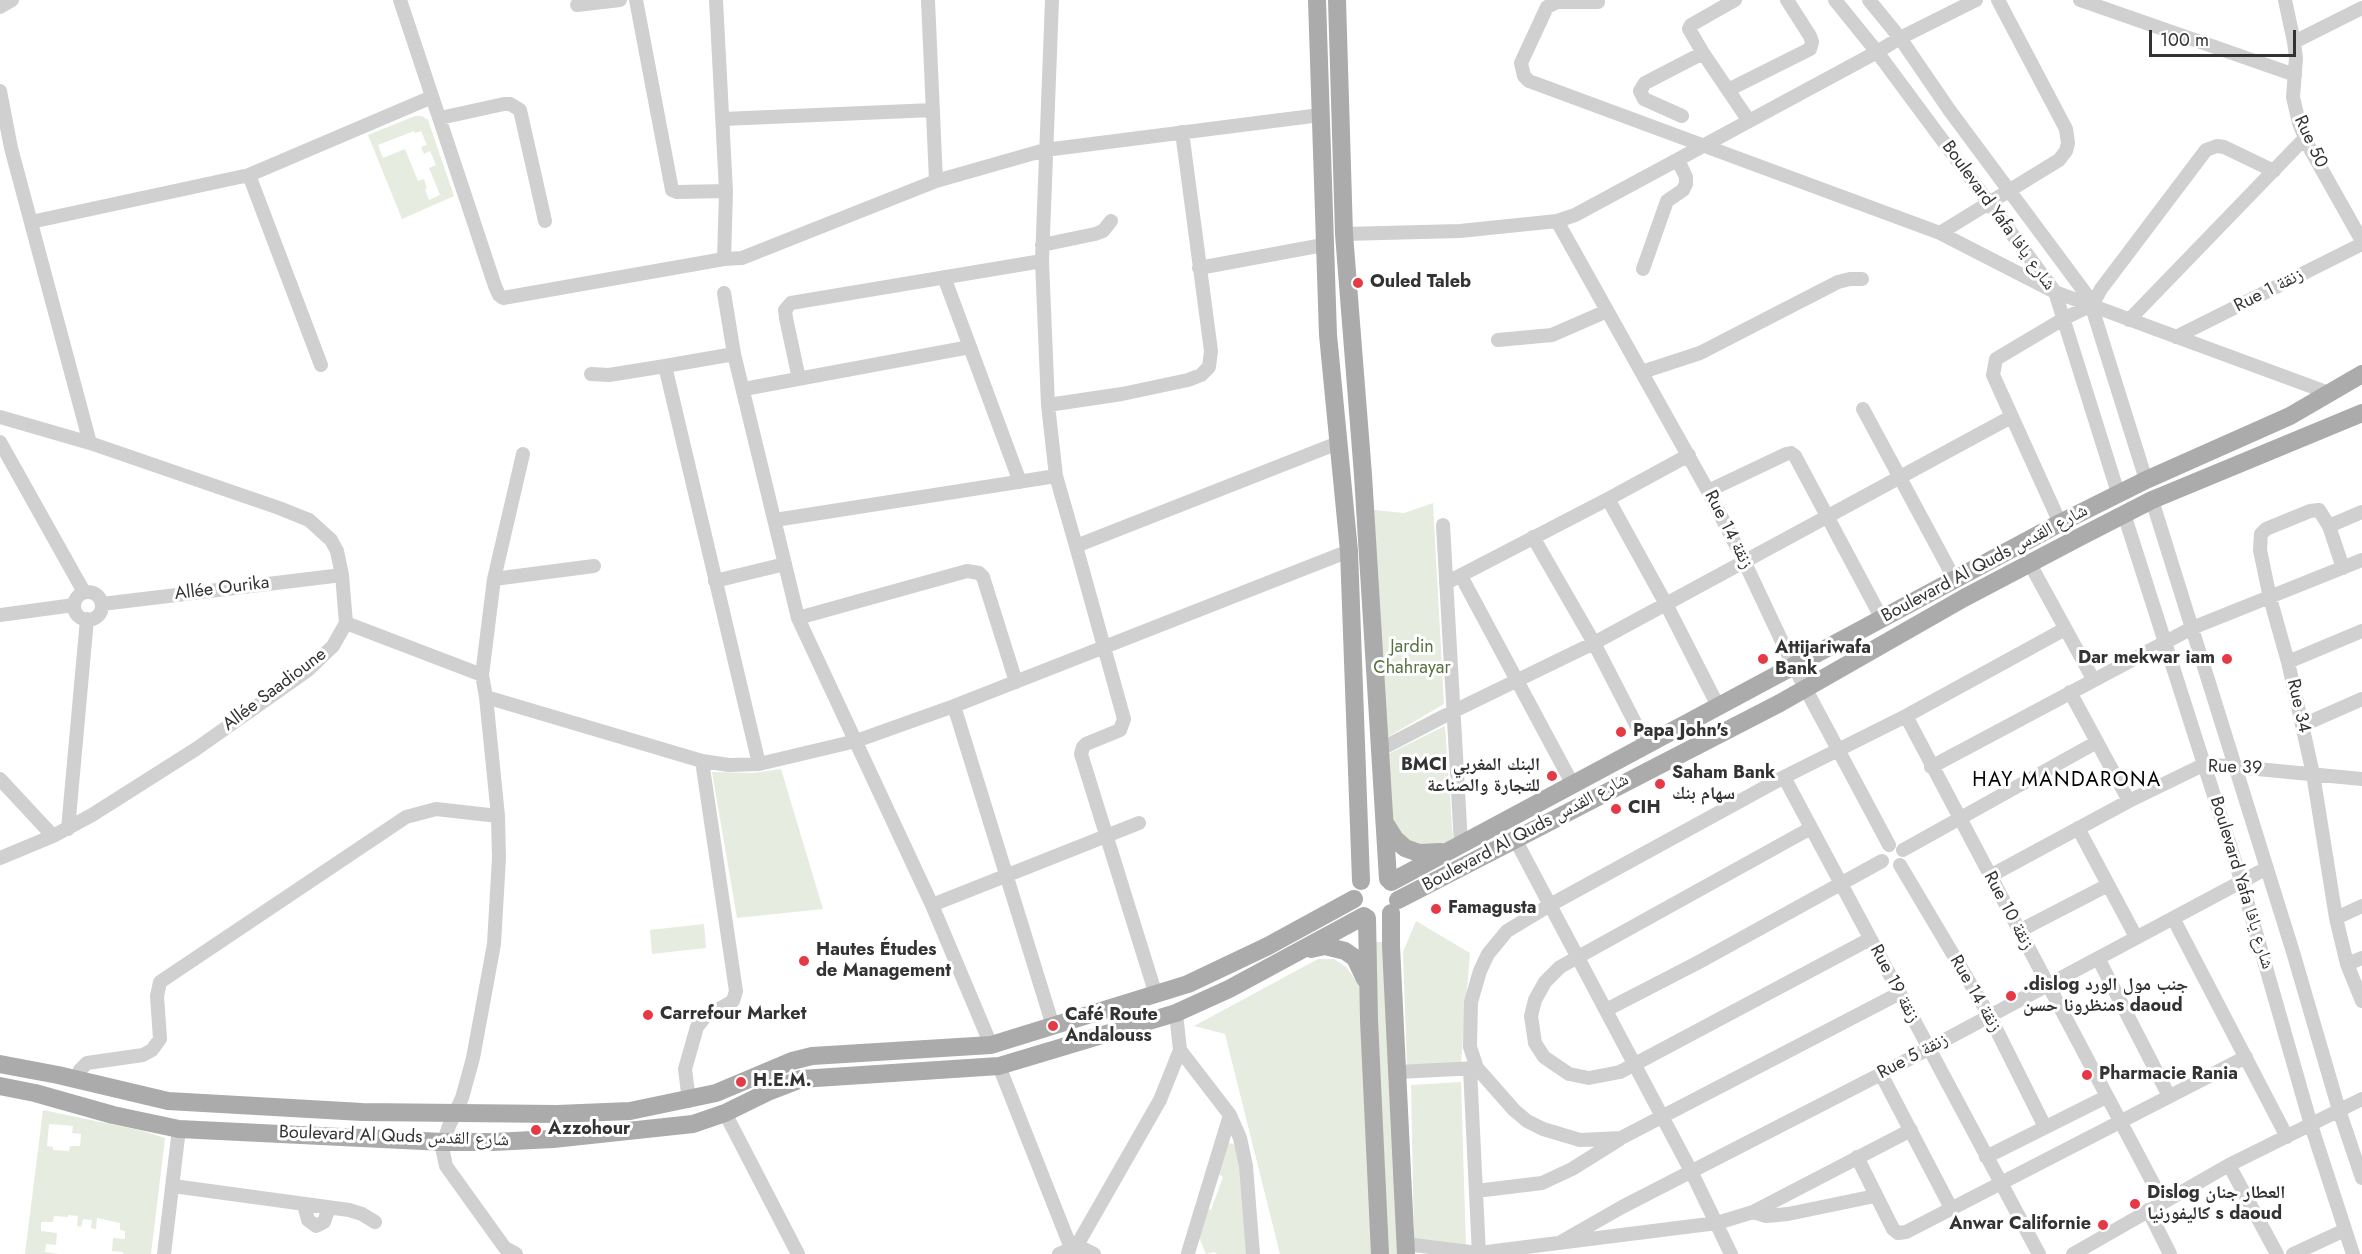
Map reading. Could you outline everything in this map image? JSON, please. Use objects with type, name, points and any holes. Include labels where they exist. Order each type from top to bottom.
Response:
[{"type":"main road","points":[[1317,0],[1323,245],[1328,335],[1348,551],[1361,881]]},
{"type":"main road","points":[[1336,0],[1344,234],[1379,750],[1390,880],[1396,888],[1391,946],[1406,1249]]},
{"type":"main road","name":"Boulevard Al Quds شارع القدس","points":[[1390,880],[1647,746],[2060,523],[2145,480],[2290,416],[2362,374]]},
{"type":"main road","name":"Boulevard Al Quds شارع القدس","points":[[1394,907],[1515,839],[1780,703],[2124,514],[2152,500],[2362,413]]},
{"type":"main road","points":[[1385,822],[1395,839],[1405,848],[1419,853],[1453,848]]},
{"type":"main road","points":[[1390,880],[1372,876],[1361,881],[1354,892],[1354,899],[1357,909],[1366,917],[1380,919],[1394,907]]},
{"type":"main road","name":"Boulevard Al Quds شارع القدس","points":[[0,1064],[168,1101],[362,1112],[557,1114],[630,1111],[689,1101],[716,1093],[792,1060],[812,1056],[991,1046],[1156,995],[1224,968],[1354,899]]},
{"type":"main road","points":[[1366,917],[1380,1254]]},
{"type":"main road","name":"Boulevard Al Quds شارع القدس","points":[[0,1086],[35,1093],[113,1115],[179,1129],[443,1142],[543,1140],[693,1124],[725,1113],[784,1084],[801,1079],[999,1066],[1176,1013],[1229,989],[1366,917]]},
{"type":"main road","points":[[1294,953],[1325,946],[1345,951],[1355,958],[1368,987]]},
{"type":"street","points":[[0,7],[12,0]]},
{"type":"street","points":[[400,0],[495,286],[503,298],[724,259],[742,258],[936,181],[1045,150],[1320,115]]},
{"type":"street","points":[[577,5],[620,0]]},
{"type":"street","points":[[636,0],[672,190],[677,192],[726,190]]},
{"type":"street","points":[[716,0],[726,190],[724,259]]},
{"type":"street","points":[[927,0],[936,181]]},
{"type":"street","points":[[1052,0],[1042,245],[1048,405],[1056,476],[1124,723],[1120,730],[1086,744],[1081,754],[1156,995]]},
{"type":"street","points":[[1736,0],[1690,27],[1690,31],[1749,121]]},
{"type":"street","points":[[1728,90],[1810,49],[1812,42],[1787,0]]},
{"type":"street","name":"Boulevard Yafa شارع يافا","points":[[1835,0],[1877,52],[2055,292],[2118,493]]},
{"type":"street","points":[[1850,20],[1868,0]]},
{"type":"street","name":"Boulevard Yafa شارع يافا","points":[[1868,0],[1900,38],[1950,111],[2081,284],[2092,305],[2145,480]]},
{"type":"street","points":[[1344,234],[1460,231],[1557,221],[1575,214],[1678,160],[1900,38],[1976,0]]},
{"type":"street","points":[[1940,233],[2059,160],[2066,151],[2068,143],[2066,129],[1998,0]]},
{"type":"street","points":[[2080,0],[2114,5],[2295,75]]},
{"type":"street","name":"Rue 50","points":[[2285,0],[2294,42],[2295,110],[2307,141],[2362,242]]},
{"type":"street","points":[[1602,1],[1557,2],[1546,7],[1521,63],[1524,76],[1529,81],[1940,233],[2055,292],[2329,393]]},
{"type":"street","points":[[2294,42],[2362,8]]},
{"type":"street","points":[[1682,116],[1644,99],[1640,91],[1645,83],[1703,53]]},
{"type":"street","points":[[0,91],[11,148],[90,442]]},
{"type":"street","points":[[31,222],[249,175],[432,97]]},
{"type":"street","points":[[440,118],[504,104],[510,104],[520,111],[545,221]]},
{"type":"street","points":[[723,119],[933,110]]},
{"type":"street","points":[[1933,128],[1950,111]]},
{"type":"street","points":[[1048,405],[1122,394],[1188,380],[1201,375],[1209,367],[1211,351],[1182,132]]},
{"type":"street","points":[[2134,321],[2274,171],[2307,141]]},
{"type":"street","points":[[2134,321],[2307,141]]},
{"type":"street","points":[[2060,523],[1993,375],[1996,359],[2065,318],[2092,305],[2101,289],[2206,150],[2217,146],[2224,147],[2274,171]]},
{"type":"street","points":[[1643,269],[1667,201],[1683,190],[1686,184],[1686,177],[1678,160]]},
{"type":"street","points":[[249,175],[321,365]]},
{"type":"street","points":[[1042,245],[1095,234],[1102,231],[1111,221]]},
{"type":"street","name":"Rue 14 زنقة","points":[[1557,221],[1689,455],[1744,561],[1794,667],[1888,845]]},
{"type":"street","name":"Rue 1 زنقة","points":[[2176,338],[2362,242]]},
{"type":"street","points":[[1199,268],[1323,245]]},
{"type":"street","points":[[799,379],[785,310],[791,303],[1042,261]]},
{"type":"street","points":[[944,277],[1020,482]]},
{"type":"street","points":[[1642,372],[1700,353],[1838,282],[1862,279]]},
{"type":"street","points":[[723,293],[734,354],[798,618],[932,906],[991,1046]]},
{"type":"street","points":[[1498,340],[1552,335],[1607,311]]},
{"type":"street","points":[[744,389],[970,347]]},
{"type":"street","points":[[591,374],[609,375],[734,354]]},
{"type":"street","points":[[665,366],[759,764]]},
{"type":"street","points":[[1863,409],[1955,580]]},
{"type":"street","points":[[0,417],[90,442],[309,520],[331,540],[338,551],[346,623],[482,675]]},
{"type":"street","points":[[1379,750],[1594,643],[2011,417]]},
{"type":"street","points":[[0,442],[84,592]]},
{"type":"street","points":[[1076,546],[1338,443]]},
{"type":"street","points":[[1708,491],[1791,453],[1795,456],[1882,619]]},
{"type":"street","points":[[516,1254],[505,1248],[446,1166],[442,1156],[443,1142],[462,1098],[476,1047],[493,954],[499,868],[498,816],[482,675],[494,579],[523,454]]},
{"type":"street","points":[[1446,582],[1689,455]]},
{"type":"street","points":[[775,520],[1056,476]]},
{"type":"street","points":[[1608,499],[1666,604],[1718,706]]},
{"type":"street","name":"Boulevard Yafa شارع يافا","points":[[2152,500],[2267,868],[2339,1110],[2357,1148],[2362,1178]]},
{"type":"street","name":"Rue 34","points":[[2329,526],[2321,512],[2310,511],[2266,529],[2261,534],[2260,550],[2303,725],[2336,918],[2347,964],[2362,1001]]},
{"type":"street","points":[[2343,568],[2329,526],[2362,512]]},
{"type":"street","name":"Boulevard Yafa شارع يافا","points":[[2124,514],[2241,880],[2311,1125],[2352,1254]]},
{"type":"street","points":[[1443,525],[1452,712],[1453,848]]},
{"type":"street","points":[[1533,537],[1594,643],[1647,746]]},
{"type":"street","points":[[486,697],[702,761],[729,765],[759,764],[856,741],[954,706],[1348,551]]},
{"type":"street","points":[[1931,767],[2192,628],[2362,560]]},
{"type":"street","points":[[715,581],[785,564]]},
{"type":"street","points":[[2030,564],[2093,680]]},
{"type":"street","points":[[494,579],[594,566]]},
{"type":"street","points":[[798,618],[967,572],[979,573],[983,578],[1016,682]]},
{"type":"street","name":"Allée Ourika","points":[[102,604],[342,575]]},
{"type":"street","points":[[1461,576],[1573,785]]},
{"type":"street","points":[[84,592],[95,594],[102,604],[96,617],[87,619],[78,615],[74,605],[79,595],[84,592]]},
{"type":"street","points":[[0,615],[74,605]]},
{"type":"street","points":[[68,828],[87,619]]},
{"type":"street","name":"Allée Saadioune","points":[[0,858],[53,837],[134,789],[308,670],[333,646],[346,623]]},
{"type":"street","points":[[1479,1253],[1469,1014],[1480,971],[1498,940],[1515,926],[1550,905],[1784,777],[1905,716],[2065,629]]},
{"type":"street","points":[[2288,662],[2362,631]]},
{"type":"street","points":[[2070,692],[2130,801]]},
{"type":"street","points":[[2303,725],[2362,699]]},
{"type":"street","points":[[954,706],[1053,1026]]},
{"type":"street","name":"Rue 10 زنقة","points":[[1905,716],[2163,1202]]},
{"type":"street","points":[[1903,850],[2097,742]]},
{"type":"street","points":[[689,1101],[685,1069],[697,1027],[705,1017],[733,1001],[736,991],[702,761]]},
{"type":"street","name":"Rue 39","points":[[1990,876],[2078,828],[2205,764],[2362,779]]},
{"type":"street","name":"Rue 19 زنقة","points":[[1784,777],[2039,1254]]},
{"type":"street","points":[[0,779],[53,837]]},
{"type":"street","points":[[76,1079],[80,1070],[87,1064],[143,1054],[156,1047],[160,1039],[157,996],[160,982],[406,817],[436,809],[498,816]]},
{"type":"street","points":[[932,906],[1139,823]]},
{"type":"street","points":[[1811,828],[1560,967],[1540,990],[1531,1016],[1535,1043],[1553,1065],[1579,1077],[1599,1077],[1620,1072],[1870,939]]},
{"type":"street","points":[[2078,828],[2136,937]]},
{"type":"street","points":[[1515,839],[1663,1117],[1731,1254]]},
{"type":"street","points":[[1895,844],[1903,850],[1903,860],[1900,865],[1890,867],[1882,861],[1881,851],[1888,845],[1895,844]]},
{"type":"street","points":[[1606,1010],[1842,885],[1882,861]]},
{"type":"street","name":"Rue 14 زنقة","points":[[1900,865],[1989,1015],[2045,1127]]},
{"type":"street","name":"Rue 5 زنقة","points":[[1559,1243],[1691,1171],[1881,1074],[2267,868]]},
{"type":"street","points":[[2019,931],[2108,885]]},
{"type":"street","points":[[2336,918],[2362,906]]},
{"type":"street","points":[[2173,918],[2287,1137]]},
{"type":"street","points":[[2097,958],[2169,1096]]},
{"type":"street","points":[[2347,964],[2362,958]]},
{"type":"street","points":[[1476,1191],[1542,1183],[1572,1169],[1622,1138],[1900,993]]},
{"type":"street","points":[[1069,1250],[1160,1100],[1180,1050],[1176,1013]]},
{"type":"street","points":[[1180,1050],[1230,1115],[1244,1152],[1252,1254]]},
{"type":"street","points":[[1857,1158],[1893,1229],[1898,1233],[1906,1232],[2246,1057]]},
{"type":"street","points":[[999,1066],[1069,1250]]},
{"type":"street","points":[[1398,1072],[1473,1069],[1514,1110],[1543,1129],[1580,1140],[1622,1138]]},
{"type":"street","points":[[1881,1074],[1951,1209]]},
{"type":"street","points":[[1986,1156],[2106,1097]]},
{"type":"street","points":[[2073,1254],[2229,1166],[2362,1099]]},
{"type":"street","points":[[725,1113],[798,1254]]},
{"type":"street","points":[[1181,1254],[1189,1254],[1230,1115]]},
{"type":"street","points":[[164,1254],[179,1129]]},
{"type":"street","points":[[1406,1249],[1479,1253],[1717,1223],[1753,1212],[1911,1130]]},
{"type":"street","points":[[2229,1166],[2277,1254]]},
{"type":"street","points":[[173,1186],[355,1212],[375,1222]]},
{"type":"street","points":[[1753,1212],[1766,1216],[1788,1214],[1875,1196]]},
{"type":"street","points":[[304,1205],[308,1220],[316,1226],[324,1222],[329,1208]]},
{"type":"street","points":[[2148,1210],[2170,1254]]},
{"type":"street","points":[[2293,1254],[2345,1230]]},
{"type":"street","points":[[1069,1250],[1084,1249],[1094,1254]]},
{"type":"green space","points":[[415,116],[422,116],[428,120],[454,196],[402,219],[368,135]],"holes":[[[414,131],[415,133],[421,131],[427,145],[421,147],[424,154],[430,151],[436,165],[429,168],[440,195],[429,200],[424,179],[418,181],[405,149],[383,158],[378,145]]]},
{"type":"green space","name":"Jardin Chahrayar","points":[[1433,503],[1444,704],[1386,738],[1374,510],[1404,513]]},
{"type":"green space","points":[[1445,726],[1453,839],[1445,847],[1417,850],[1391,823],[1388,754]]},
{"type":"green space","points":[[781,769],[823,909],[737,918],[712,772],[753,773]]},
{"type":"green space","points":[[1416,921],[1470,953],[1461,1063],[1407,1065],[1403,952]]},
{"type":"green space","points":[[704,924],[706,948],[652,954],[650,930]]},
{"type":"green space","points":[[1373,942],[1383,942],[1400,1254],[1385,1254]]},
{"type":"green space","points":[[1318,959],[1334,959],[1346,967],[1363,990],[1375,1254],[1280,1254],[1225,1034],[1194,1026]]},
{"type":"green space","points":[[1461,1082],[1466,1247],[1414,1239],[1411,1085]]},
{"type":"green space","points":[[43,1110],[143,1131],[165,1138],[151,1254],[123,1254],[123,1252],[112,1251],[113,1238],[125,1239],[125,1231],[120,1230],[120,1223],[97,1218],[96,1229],[91,1228],[92,1220],[83,1219],[81,1227],[77,1226],[78,1216],[68,1215],[68,1217],[54,1216],[53,1222],[41,1222],[41,1231],[57,1233],[56,1245],[46,1244],[45,1252],[59,1254],[25,1254]],"holes":[[[49,1124],[73,1126],[72,1133],[81,1134],[80,1146],[70,1146],[69,1151],[53,1150],[53,1147],[47,1146]]]},
{"type":"green space","points":[[1228,1143],[1234,1144],[1241,1166],[1247,1254],[1217,1254],[1214,1252],[1206,1254],[1198,1235],[1205,1209],[1211,1210],[1223,1177],[1218,1174]]},
{"type":"place","name":"Ouled Taleb","points":[[1358,283]]},
{"type":"place","name":"Attijariwafa Bank","points":[[1763,659]]},
{"type":"place","name":"Dar mekwar iam","points":[[2227,659]]},
{"type":"place","name":"Papa John's","points":[[1621,732]]},
{"type":"place","name":"BMCI البنك المغربي للتجارة والصناعة","points":[[1552,776]]},
{"type":"place","name":"Saham Bank سهام بنك","points":[[1660,784]]},
{"type":"place","name":"CIH","points":[[1616,809]]},
{"type":"place","name":"Famagusta","points":[[1436,909]]},
{"type":"place","name":"Hautes Études de Management","points":[[804,961]]},
{"type":"place","name":".dislog جنب مول الورد منظرونا حسنs daoud","points":[[2011,996]]},
{"type":"place","name":"Carrefour Market","points":[[648,1015]]},
{"type":"place","name":"Café Route Andalouss","points":[[1053,1026]]},
{"type":"place","name":"Pharmacie Rania","points":[[2087,1075]]},
{"type":"place","name":"H.E.M.","points":[[741,1082]]},
{"type":"place","name":"Azzohour","points":[[536,1130]]},
{"type":"place","name":"Dislog العطار جنان كاليفورنيا s daoud","points":[[2135,1204]]},
{"type":"place","name":"Anwar Californie","points":[[2103,1225]]},
{"type":"district","name":"HAY MANDARONA","points":[[2067,781]]}]
